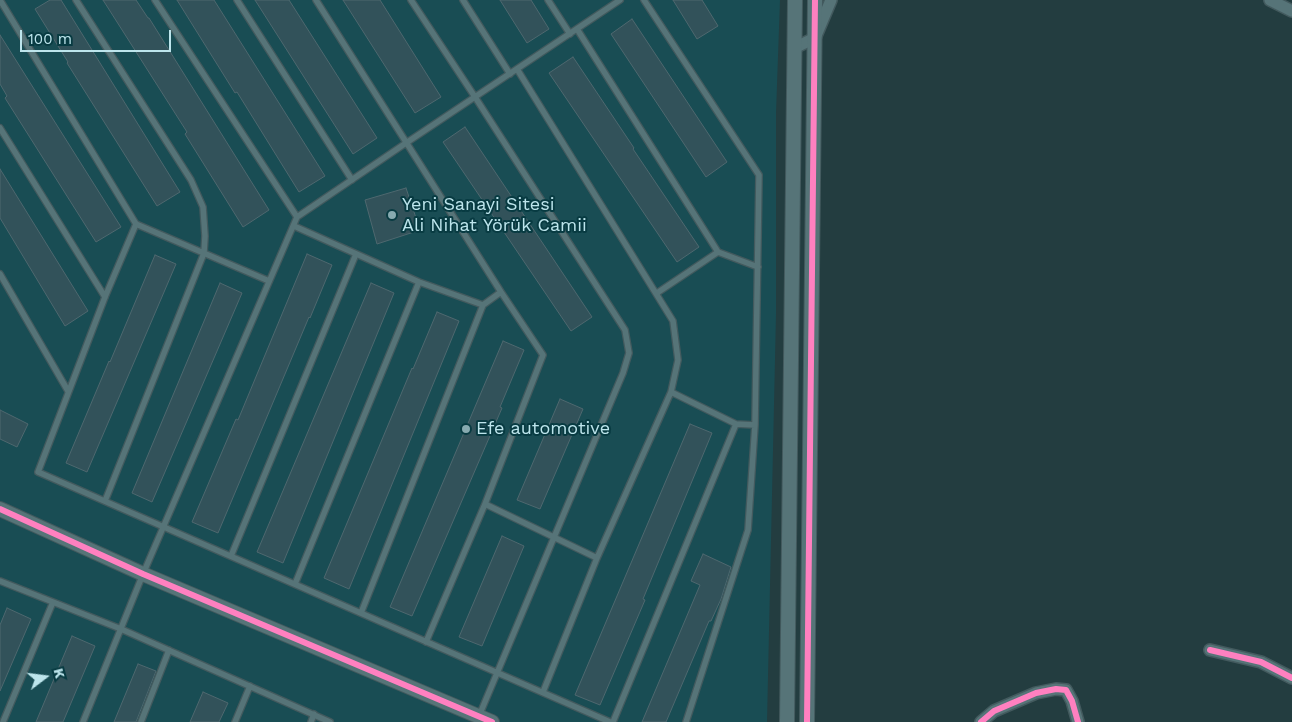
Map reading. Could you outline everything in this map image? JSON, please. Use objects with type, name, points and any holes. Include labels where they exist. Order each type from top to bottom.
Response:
[{"type":"street","points":[[787,722],[795,0]]},
{"type":"street","points":[[807,722],[816,0]]},
{"type":"street","points":[[794,48],[815,38],[831,0]]},
{"type":"street","points":[[1270,0],[1292,11]]},
{"type":"street","points":[[0,509],[143,574],[477,719],[492,722]]},
{"type":"street","points":[[1210,650],[1261,662],[1292,678]]},
{"type":"street","points":[[981,722],[1002,707],[1036,693],[1056,689],[1066,690],[1072,701],[1078,722]]},
{"type":"lane","points":[[0,0],[136,224],[269,281]]},
{"type":"lane","points":[[76,0],[191,180],[202,207],[205,236],[204,253],[105,501]]},
{"type":"lane","points":[[155,0],[297,217]]},
{"type":"lane","points":[[237,0],[352,180]]},
{"type":"lane","points":[[316,0],[543,355],[486,504],[426,642]]},
{"type":"lane","points":[[411,0],[625,330],[629,353],[623,373],[477,719]]},
{"type":"lane","points":[[463,0],[510,74]]},
{"type":"lane","points":[[548,0],[570,34]]},
{"type":"lane","points":[[82,722],[163,527],[297,217],[620,0]]},
{"type":"lane","points":[[644,0],[759,175],[756,425],[748,530],[686,722]]},
{"type":"lane","points":[[577,29],[718,252],[758,267]]},
{"type":"lane","points":[[517,69],[673,321],[678,360],[671,392],[597,558],[542,692]]},
{"type":"lane","points":[[0,128],[105,297]]},
{"type":"lane","points":[[136,224],[105,297],[38,472],[612,722],[736,424]]},
{"type":"lane","points":[[294,226],[419,282],[483,305]]},
{"type":"lane","points":[[657,293],[718,252]]},
{"type":"lane","points":[[231,556],[356,254]]},
{"type":"lane","points":[[0,274],[68,391]]},
{"type":"lane","points":[[294,584],[419,282]]},
{"type":"lane","points":[[361,613],[483,305],[501,292]]},
{"type":"lane","points":[[671,392],[736,424],[756,425]]},
{"type":"lane","points":[[486,504],[597,558]]},
{"type":"lane","points":[[0,581],[121,629],[330,722]]},
{"type":"lane","points":[[3,722],[53,602]]},
{"type":"lane","points":[[142,722],[169,650]]},
{"type":"lane","points":[[235,722],[250,686]]},
{"type":"lane","points":[[311,722],[314,714]]},
{"type":"shaded area","points":[[0,0],[780,0],[776,113],[776,314],[767,722],[0,722]]},
{"type":"building","points":[[50,0],[61,0],[180,192],[157,206],[35,9]]},
{"type":"building","points":[[103,0],[136,0],[269,210],[243,227],[185,134],[187,132]]},
{"type":"building","points":[[177,0],[214,0],[325,176],[299,192]]},
{"type":"building","points":[[255,0],[289,0],[377,138],[353,154]]},
{"type":"building","points":[[343,0],[380,0],[441,97],[415,113]]},
{"type":"building","points":[[500,0],[531,0],[549,29],[527,43]]},
{"type":"building","points":[[673,0],[702,0],[718,26],[697,39]]},
{"type":"building","points":[[632,19],[727,162],[706,177],[611,34]]},
{"type":"building","points":[[0,35],[121,227],[96,242],[5,98],[7,96],[0,84]]},
{"type":"building","points":[[573,57],[699,247],[677,262],[549,73]]},
{"type":"building","points":[[465,127],[592,317],[571,331],[443,142]]},
{"type":"building","points":[[0,169],[88,311],[65,326],[0,218]]},
{"type":"building","name":"Yeni Sanayi Sitesi Ali Nihat Yörük Camii","points":[[406,188],[420,230],[377,244],[365,200]]},
{"type":"building","points":[[307,254],[332,265],[218,533],[192,522],[236,419],[238,420]]},
{"type":"building","points":[[155,255],[176,264],[87,472],[66,463]]},
{"type":"building","points":[[220,283],[242,293],[152,502],[132,493]]},
{"type":"building","points":[[371,283],[394,293],[283,563],[257,552]]},
{"type":"building","points":[[437,312],[459,321],[349,589],[324,578]]},
{"type":"building","points":[[503,341],[524,350],[500,407],[502,408],[412,616],[390,607]]},
{"type":"building","points":[[560,399],[583,409],[540,509],[517,500]]},
{"type":"building","points":[[0,410],[28,424],[17,447],[0,439]]},
{"type":"building","points":[[690,424],[712,433],[643,599],[645,600],[600,705],[575,695]]},
{"type":"building","points":[[502,536],[524,546],[482,646],[459,637]]},
{"type":"building","points":[[703,554],[731,567],[721,599],[711,621],[709,621],[666,722],[642,722],[700,585],[691,581]]},
{"type":"building","points":[[7,608],[31,619],[0,691],[0,625]]},
{"type":"building","points":[[72,636],[95,646],[63,722],[36,722]]},
{"type":"building","points":[[138,664],[156,671],[136,722],[114,722]]},
{"type":"building","points":[[203,692],[228,703],[219,722],[190,722]]},
{"type":"cycle path","points":[[807,722],[815,0]]},
{"type":"cycle path","points":[[0,509],[143,574],[492,722]]},
{"type":"cycle path","points":[[1210,650],[1261,662],[1292,678]]},
{"type":"cycle path","points":[[981,722],[994,711],[1036,693],[1056,689],[1066,690],[1072,701],[1078,722]]},
{"type":"place","name":"Yeni Sanayi Sitesi Ali Nihat Yörük Camii","points":[[392,215]]},
{"type":"place","name":"Efe automotive","points":[[466,429]]}]
